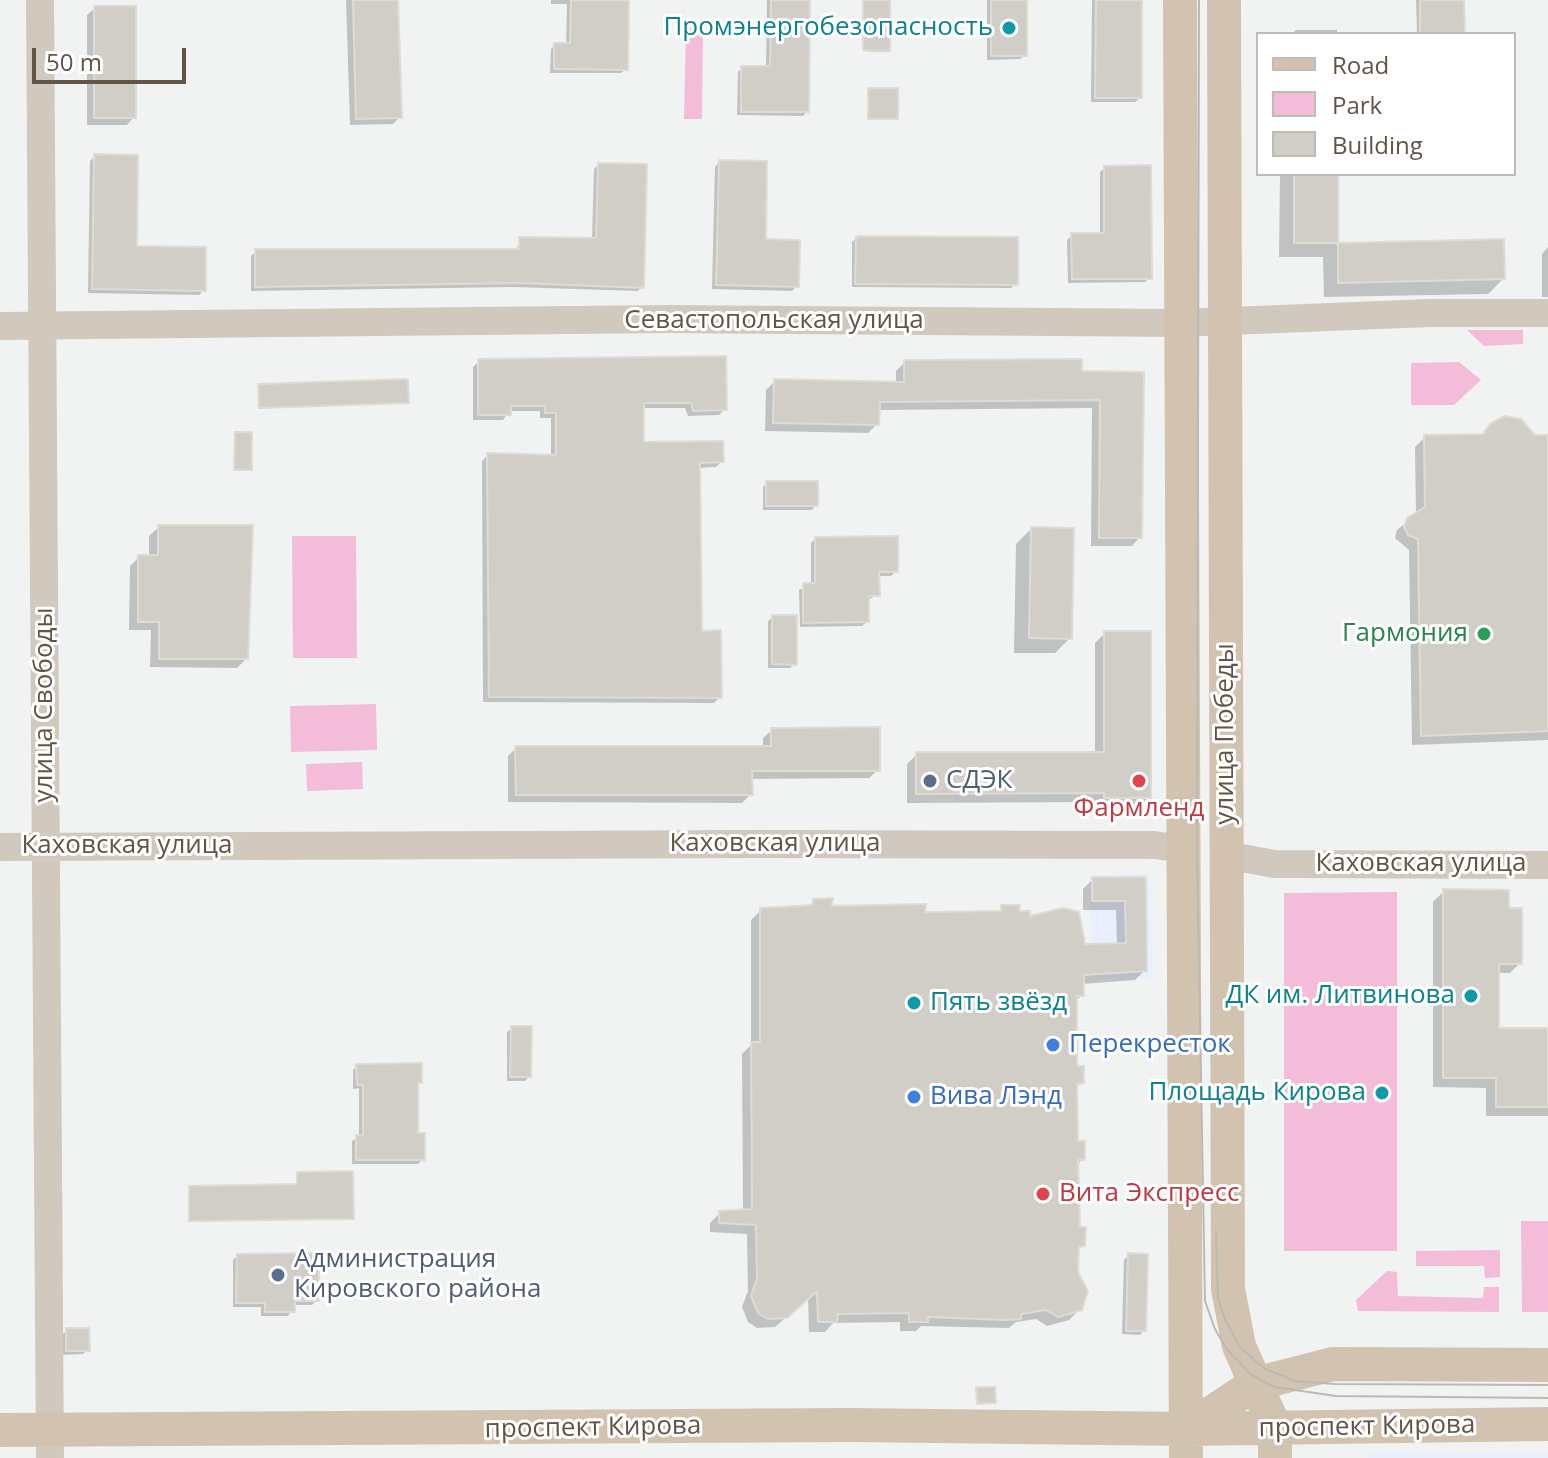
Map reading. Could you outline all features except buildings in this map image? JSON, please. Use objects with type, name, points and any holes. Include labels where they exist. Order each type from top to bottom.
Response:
[{"type":"main road","name":"улица Победы","points":[[1180,0],[1186,1444]]},
{"type":"main road","name":"улица Победы","points":[[1224,0],[1228,1289],[1239,1346],[1267,1404],[1275,1443]]},
{"type":"main road","name":"Каховская улица","points":[[1183,849],[1226,855]]},
{"type":"main road","name":"проспект Кирова","points":[[1186,1444],[1255,1384],[1333,1364],[1548,1365]]},
{"type":"main road","name":"проспект Кирова","points":[[0,1430],[50,1444],[851,1425],[1186,1444],[1275,1443],[1548,1424]]},
{"type":"street","name":"улица Свободы","points":[[40,0],[50,1444]]},
{"type":"street","name":"Севастопольская улица","points":[[0,326],[667,319],[1181,323],[1429,313],[1548,313]]},
{"type":"street","name":"Каховская улица","points":[[0,847],[896,844],[1154,845],[1183,849]]},
{"type":"street","name":"Каховская улица","points":[[1226,855],[1274,864],[1548,865]]},
{"type":"shaded area","points":[[1150,873],[1153,978],[1093,978],[1089,876]]},
{"type":"shaded area","points":[[1368,1452],[1548,1453],[1548,1458],[1368,1458]]},
{"type":"green space","points":[[686,28],[703,28],[702,119],[684,119]]},
{"type":"green space","points":[[1467,330],[1523,330],[1523,344],[1484,346]]},
{"type":"green space","points":[[1459,362],[1481,380],[1454,405],[1411,405],[1411,363]]},
{"type":"green space","points":[[292,536],[356,536],[357,658],[293,658]]},
{"type":"green space","points":[[376,704],[377,750],[291,752],[290,706]]},
{"type":"green space","points":[[362,762],[363,789],[307,791],[306,764]]},
{"type":"green space","points":[[1397,892],[1397,1251],[1284,1251],[1284,893]]},
{"type":"green space","points":[[1521,1221],[1548,1221],[1548,1312],[1522,1312]]},
{"type":"green space","points":[[1500,1250],[1500,1277],[1485,1278],[1484,1266],[1416,1266],[1416,1251]]},
{"type":"green space","points":[[1387,1271],[1397,1272],[1398,1296],[1483,1298],[1484,1287],[1499,1287],[1499,1312],[1358,1311],[1356,1300]]},
{"type":"tram line","points":[[1199,0],[1197,851],[1205,1301],[1226,1348],[1250,1374],[1274,1387],[1336,1396],[1548,1398]]},
{"type":"tram line","points":[[1216,1231],[1218,1299],[1225,1319],[1239,1346],[1265,1369],[1295,1381],[1335,1384],[1548,1385]]},
{"type":"place","name":"Промэнергобезопасность","points":[[1009,28]]},
{"type":"place","name":"Гармония","points":[[1484,634]]},
{"type":"place","name":"СДЭК","points":[[930,781]]},
{"type":"place","name":"Фармленд","points":[[1139,781]]},
{"type":"place","name":"ДК им. Литвинова","points":[[1471,996]]},
{"type":"place","name":"Пять звёзд","points":[[914,1003]]},
{"type":"place","name":"Перекресток","points":[[1053,1045]]},
{"type":"place","name":"Площадь Кирова","points":[[1382,1093]]},
{"type":"place","name":"Вива Лэнд","points":[[914,1097]]},
{"type":"place","name":"Вита Экспресс","points":[[1043,1194]]},
{"type":"place","name":"Администрация Кировского района","points":[[278,1275]]}]
